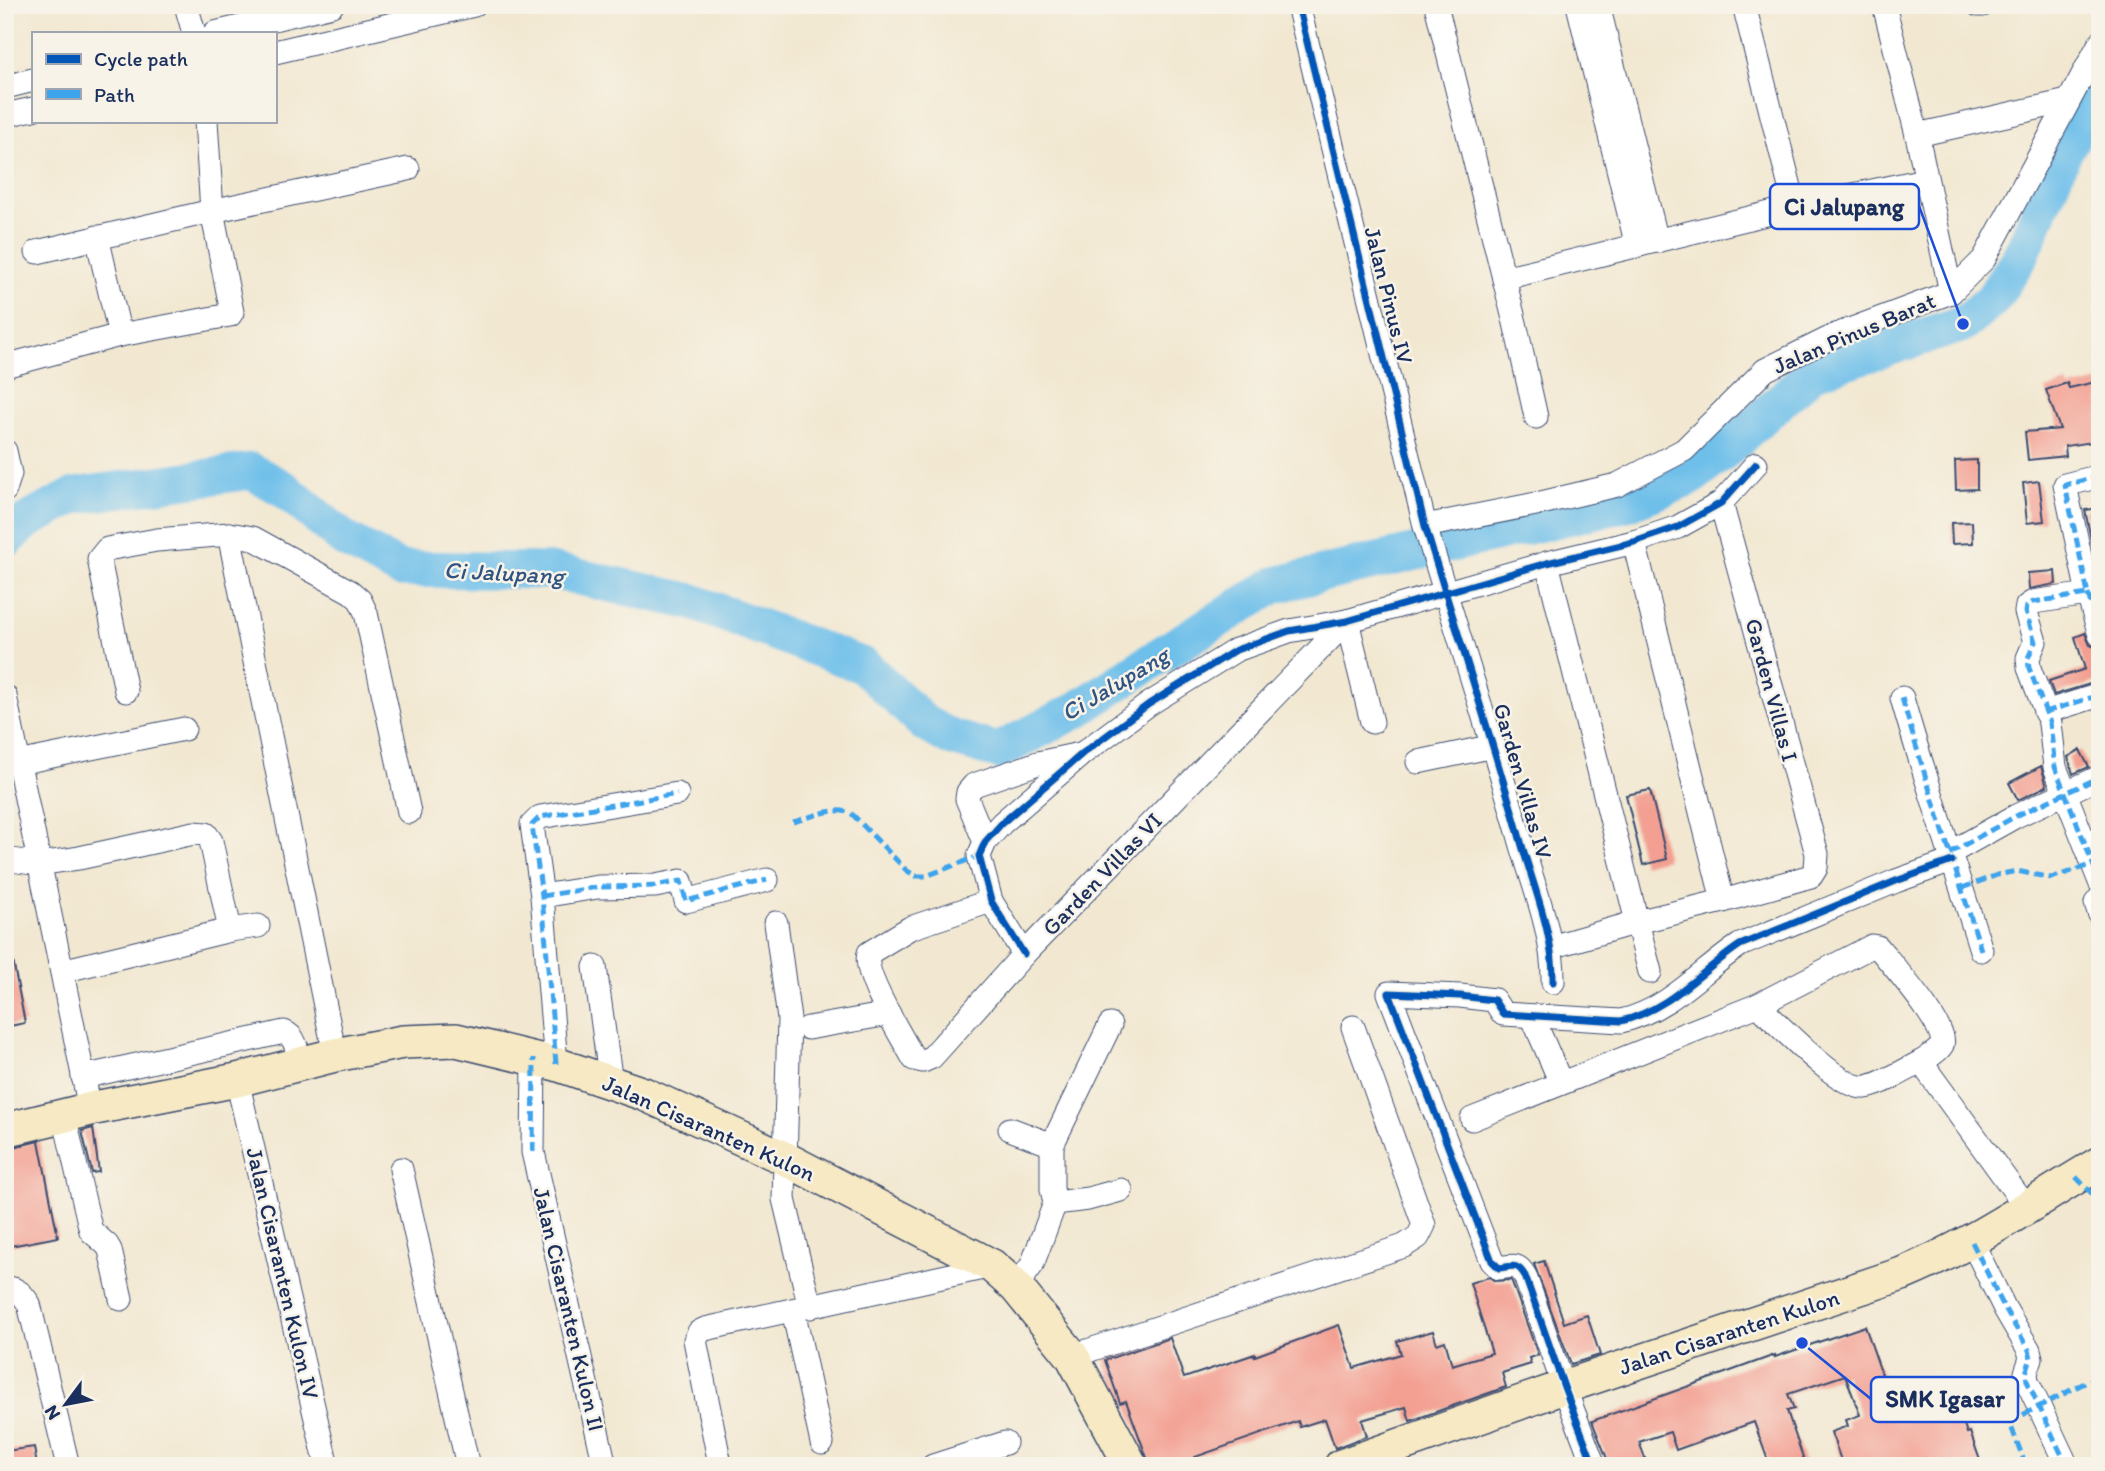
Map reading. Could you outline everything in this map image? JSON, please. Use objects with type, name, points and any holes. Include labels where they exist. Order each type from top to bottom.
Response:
[{"type":"main road","name":"Jalan Cisaranten Kulon","points":[[5,1130],[403,1042],[456,1040],[545,1061],[644,1094],[784,1158],[1004,1277],[1072,1356],[1131,1466]]},
{"type":"main road","name":"Jalan Cisaranten Kulon","points":[[1353,1464],[1564,1387],[1940,1259],[2100,1163]]},
{"type":"street","points":[[186,5],[194,32]]},
{"type":"street","points":[[219,32],[332,5]]},
{"type":"street","points":[[276,52],[474,5]]},
{"type":"street","name":"Jalan Pinus IV","points":[[1298,5],[1443,587]]},
{"type":"street","points":[[1436,5],[1504,278],[1535,417]]},
{"type":"street","points":[[1578,5],[1647,243]]},
{"type":"street","points":[[1598,5],[1647,243]]},
{"type":"street","points":[[1744,5],[1795,207]]},
{"type":"street","points":[[1884,5],[1917,135],[1951,292]]},
{"type":"street","name":"Jalan Pinus Barat","points":[[1427,531],[1616,485],[1684,450],[1765,370],[1836,335],[1951,292],[1984,260],[2100,43]]},
{"type":"street","points":[[5,88],[32,80]]},
{"type":"street","points":[[1917,135],[2068,102]]},
{"type":"street","points":[[5,115],[32,108]]},
{"type":"street","points":[[5,366],[120,335],[232,313],[212,211],[206,122]]},
{"type":"street","points":[[37,251],[408,169]]},
{"type":"street","points":[[1504,278],[1795,207],[1925,180]]},
{"type":"street","points":[[97,237],[120,335]]},
{"type":"street","points":[[5,451],[10,474],[5,490]]},
{"type":"street","points":[[1024,954],[991,901],[979,856],[985,842],[1002,823],[1083,753],[1149,704],[1236,650],[1289,631],[1347,621],[1443,587],[1634,542],[1678,527],[1721,503],[1756,464]]},
{"type":"street","points":[[2100,477],[2065,485],[2088,594],[2100,635]]},
{"type":"street","name":"Garden Villas I","points":[[1721,503],[1816,854],[1816,868],[1811,876],[1723,901]]},
{"type":"street","points":[[126,691],[99,559],[102,553],[157,540],[229,534],[253,538],[351,592],[360,600],[366,612],[409,812]]},
{"type":"street","points":[[229,534],[335,1055]]},
{"type":"street","points":[[1551,947],[1723,901],[1634,542]]},
{"type":"street","points":[[1546,563],[1650,972]]},
{"type":"street","name":"Garden Villas IV","points":[[1443,587],[1494,746],[1551,947],[1553,982]]},
{"type":"street","points":[[2088,594],[2033,602],[2027,606],[2026,611],[2035,642],[2028,658],[2029,668],[2050,723],[2055,767],[2096,873]]},
{"type":"street","points":[[1347,621],[1372,722]]},
{"type":"street","name":"Garden Villas VI","points":[[991,901],[910,928],[869,953],[866,960],[868,968],[914,1059],[923,1061],[932,1057],[1024,954],[1347,621]]},
{"type":"street","points":[[2045,712],[2100,695]]},
{"type":"street","points":[[5,696],[83,1077],[77,1113],[91,1231],[110,1250],[121,1300]]},
{"type":"street","points":[[1902,698],[1981,950]]},
{"type":"street","points":[[18,763],[184,729]]},
{"type":"street","points":[[1418,762],[1494,746]]},
{"type":"street","points":[[985,842],[967,799],[968,792],[974,786],[1038,763],[1083,753]]},
{"type":"street","points":[[1594,1466],[1521,1269],[1516,1266],[1499,1268],[1492,1261],[1389,993],[1494,1000],[1503,1014],[1621,1021],[1634,1018],[1676,995],[1740,945],[1951,857],[2016,816],[2100,777]]},
{"type":"street","name":"Jalan Cisaranten Kulon II","points":[[604,1466],[533,1152],[545,1061],[542,896],[532,825],[540,817],[677,794]]},
{"type":"street","points":[[5,859],[39,864],[194,833],[206,834],[211,841],[230,930]]},
{"type":"street","points":[[542,896],[598,887],[655,886],[681,881],[686,901],[767,880]]},
{"type":"street","points":[[2100,898],[2096,904],[2100,915]]},
{"type":"street","points":[[776,923],[789,1019],[784,1199],[822,1443]]},
{"type":"street","points":[[62,971],[230,930],[258,926]]},
{"type":"street","points":[[1472,1118],[1758,1005],[1872,946],[1878,947],[1942,1031],[1941,1046],[1921,1062],[1874,1084],[1854,1087],[1814,1059],[1758,1005]]},
{"type":"street","points":[[596,967],[611,1083]]},
{"type":"street","points":[[808,1028],[889,1014]]},
{"type":"street","points":[[1532,1016],[1561,1083]]},
{"type":"street","points":[[719,1459],[695,1340],[699,1332],[801,1309],[1004,1277],[1032,1265],[1055,1203],[1052,1189],[1052,1145],[1110,1025]]},
{"type":"street","points":[[1072,1356],[1404,1246],[1418,1237],[1424,1225],[1353,1027]]},
{"type":"street","points":[[83,1077],[284,1032],[295,1042],[299,1064]]},
{"type":"street","points":[[1921,1062],[2026,1207]]},
{"type":"street","name":"Jalan Cisaranten Kulon IV","points":[[237,1080],[327,1466]]},
{"type":"street","points":[[1010,1129],[1052,1145]]},
{"type":"street","points":[[401,1169],[468,1466]]},
{"type":"street","points":[[1055,1203],[1088,1199],[1121,1190]]},
{"type":"street","points":[[1972,1242],[2029,1350],[2031,1358],[2026,1373],[2027,1381],[2067,1466]]},
{"type":"street","points":[[5,1288],[21,1292],[29,1304],[68,1466]]},
{"type":"street","points":[[933,1466],[1005,1443]]},
{"type":"building","points":[[2100,381],[2100,441],[2065,446],[2066,456],[2028,460],[2025,432],[2060,429],[2046,390],[2067,383],[2069,388]]},
{"type":"building","points":[[1977,460],[1977,489],[1956,490],[1955,461]]},
{"type":"building","points":[[2039,481],[2044,521],[2027,523],[2023,483]]},
{"type":"building","points":[[2100,508],[2100,543],[2092,544],[2085,510]]},
{"type":"building","points":[[1972,522],[1973,543],[1952,544],[1951,523]]},
{"type":"building","points":[[2055,571],[2056,584],[2029,589],[2028,573]]},
{"type":"building","points":[[2085,633],[2090,645],[2100,649],[2100,681],[2054,695],[2049,681],[2085,669],[2075,637]]},
{"type":"building","points":[[2080,750],[2089,767],[2073,774],[2068,757]]},
{"type":"building","points":[[2041,766],[2047,786],[2018,800],[2009,783]]},
{"type":"building","points":[[1650,790],[1667,859],[1643,865],[1626,795]]},
{"type":"building","points":[[13,961],[25,1023],[5,1027],[5,962]]},
{"type":"building","points":[[93,1128],[99,1172],[92,1173],[82,1131]]},
{"type":"building","points":[[39,1141],[58,1237],[5,1247],[5,1149]]},
{"type":"building","points":[[1544,1261],[1564,1323],[1587,1315],[1600,1355],[1571,1364],[1534,1264]]},
{"type":"building","points":[[1489,1277],[1495,1281],[1512,1282],[1538,1355],[1529,1358],[1531,1364],[1502,1373],[1506,1387],[1410,1421],[1406,1407],[1362,1420],[1367,1436],[1335,1448],[1325,1419],[1300,1427],[1298,1421],[1195,1457],[1198,1466],[1150,1466],[1126,1401],[1120,1403],[1105,1360],[1170,1338],[1184,1378],[1255,1356],[1339,1325],[1354,1368],[1401,1354],[1397,1341],[1433,1331],[1437,1344],[1445,1341],[1452,1365],[1492,1353],[1470,1283]]},
{"type":"building","points":[[1865,1326],[1894,1410],[1952,1390],[1982,1466],[1843,1466],[1831,1432],[1848,1426],[1846,1420],[1860,1415],[1845,1375],[1788,1394],[1794,1409],[1787,1411],[1806,1466],[1770,1466],[1754,1422],[1676,1450],[1670,1432],[1639,1442],[1648,1466],[1610,1466],[1592,1421],[1775,1355]]},
{"type":"building","points":[[34,1447],[37,1466],[5,1466],[5,1451]]},
{"type":"waterway","name":"Ci Jalupang","points":[[5,541],[27,521],[74,496],[251,471],[284,489],[344,539],[400,569],[551,571],[693,602],[864,666],[924,723],[949,737],[998,751],[1077,710],[1275,585],[1627,503],[1690,478],[1814,371],[1963,324],[1992,300],[2022,253],[2062,156],[2100,85]]},
{"type":"marked path","points":[[2100,476],[2065,485],[2088,594],[2033,602],[2027,606],[2026,612],[2035,642],[2028,658],[2029,668],[2050,723],[2055,767],[2100,882]]},
{"type":"marked path","points":[[2088,594],[2100,635]]},
{"type":"marked path","points":[[2045,712],[2100,695]]},
{"type":"marked path","points":[[1902,698],[1981,950]]},
{"type":"marked path","points":[[1950,853],[2016,816],[2100,777]]},
{"type":"marked path","points":[[556,1064],[542,896],[532,825],[540,817],[677,794]]},
{"type":"marked path","points":[[793,822],[831,811],[847,812],[906,870],[916,876],[926,876],[979,856]]},
{"type":"marked path","points":[[1962,888],[2017,871],[2051,878],[2093,864]]},
{"type":"marked path","points":[[542,896],[598,887],[655,886],[681,881],[686,901],[767,880]]},
{"type":"marked path","points":[[2100,898],[2096,903],[2100,915]]},
{"type":"marked path","points":[[533,1152],[534,1058]]},
{"type":"marked path","points":[[2076,1177],[2100,1202]]},
{"type":"marked path","points":[[1972,1242],[2029,1350],[2031,1358],[2026,1373],[2027,1381],[2067,1466]]},
{"type":"marked path","points":[[2023,1466],[2024,1461],[2011,1426],[2013,1420],[2100,1375]]},
{"type":"cycle path","points":[[1298,5],[1425,526],[1542,912],[1550,947],[1553,982]]},
{"type":"cycle path","points":[[1024,954],[991,901],[979,856],[985,842],[1002,823],[1083,753],[1149,704],[1236,650],[1289,631],[1347,621],[1547,563],[1634,542],[1678,527],[1721,503],[1756,464]]},
{"type":"cycle path","points":[[1594,1466],[1525,1276],[1517,1267],[1499,1268],[1492,1261],[1389,993],[1494,1000],[1503,1014],[1621,1021],[1638,1016],[1669,999],[1740,945],[1952,861]]},
{"type":"place","name":"Ci Jalupang","points":[[1963,324]]},
{"type":"place","name":"SMK Igasar","points":[[1802,1343]]}]
